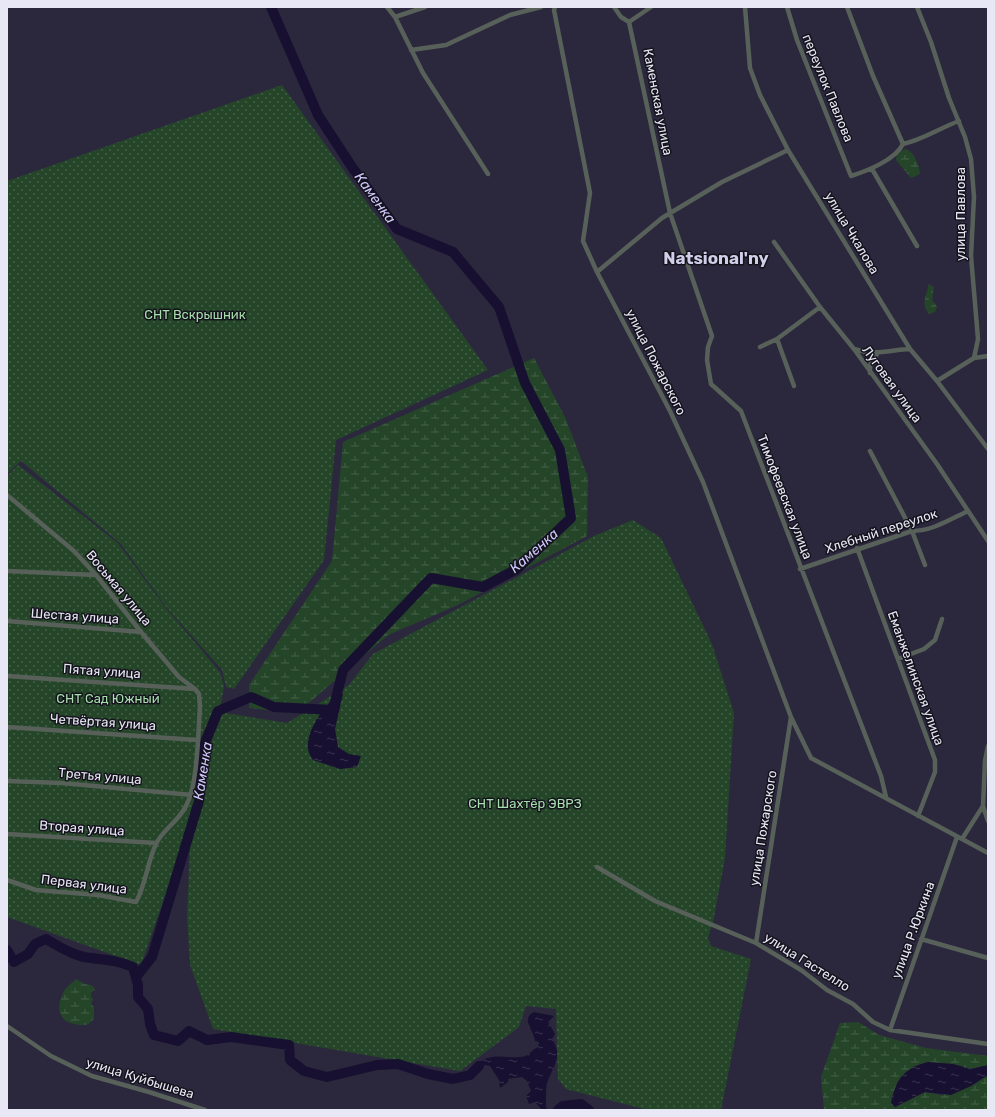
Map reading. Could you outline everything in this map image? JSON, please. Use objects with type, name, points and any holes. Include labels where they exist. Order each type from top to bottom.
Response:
[{"type":"street","points":[[387,7],[395,17],[423,73],[488,174]]},
{"type":"street","points":[[395,17],[426,7]]},
{"type":"street","points":[[411,50],[446,45],[510,15],[541,7]]},
{"type":"street","name":"улица Пожарского","points":[[555,7],[554,10],[590,193],[584,241],[597,272],[667,405],[703,482],[791,717],[811,758],[886,797],[959,838]]},
{"type":"street","points":[[614,7],[621,16],[629,22],[651,7]]},
{"type":"street","name":"улица Чкалова","points":[[745,7],[750,68],[760,95],[788,150],[910,350],[937,381],[988,449]]},
{"type":"street","name":"переулок Павлова","points":[[787,7],[796,40],[851,176],[872,169]]},
{"type":"street","points":[[847,7],[873,76],[903,144]]},
{"type":"street","name":"улица Павлова","points":[[917,7],[965,137],[970,158],[974,197],[971,256],[978,339],[974,358]]},
{"type":"street","name":"Каменская улица","points":[[629,22],[670,213]]},
{"type":"street","points":[[917,246],[872,169],[900,149],[903,144],[914,142],[937,129],[958,121]]},
{"type":"street","points":[[597,272],[670,213],[722,182],[788,150]]},
{"type":"street","name":"Тимофеевская улица","points":[[670,213],[712,336],[708,347],[707,360],[711,384],[741,411],[800,569],[881,776],[886,797]]},
{"type":"street","name":"Луговая улица","points":[[774,242],[820,307],[854,349],[936,464],[988,541]]},
{"type":"street","points":[[760,347],[777,339],[820,307]]},
{"type":"street","points":[[777,339],[794,386]]},
{"type":"street","points":[[854,349],[866,353],[877,354],[892,350],[910,350]]},
{"type":"street","points":[[870,373],[870,365],[877,354]]},
{"type":"street","points":[[937,381],[974,358],[988,356]]},
{"type":"street","points":[[870,451],[912,531],[925,565]]},
{"type":"street","name":"Восьмая улица","points":[[7,494],[74,551],[96,575],[179,677],[195,689]]},
{"type":"street","name":"Хлебный переулок","points":[[800,569],[856,548],[912,531],[931,529],[968,510]]},
{"type":"street","name":"Еманжелинская улица","points":[[856,548],[935,760],[935,772],[918,816]]},
{"type":"street","points":[[7,571],[96,575]]},
{"type":"street","points":[[898,658],[924,649],[935,640],[942,619]]},
{"type":"street","name":"Шестая улица","points":[[7,621],[141,632]]},
{"type":"street","name":"Пятая улица","points":[[7,676],[195,689]]},
{"type":"street","points":[[156,843],[163,833],[179,818],[192,795],[200,707],[199,694],[195,689]]},
{"type":"street","name":"улица Пожарского","points":[[756,943],[791,717]]},
{"type":"street","name":"Четвёртая улица","points":[[7,727],[197,740]]},
{"type":"street","points":[[988,746],[985,761],[984,806],[988,821]]},
{"type":"street","name":"Третья улица","points":[[7,781],[62,783],[192,795]]},
{"type":"street","points":[[984,806],[959,838],[988,853]]},
{"type":"street","name":"Вторая улица","points":[[7,834],[156,843]]},
{"type":"street","name":"улица Р.Юркина","points":[[890,1030],[921,939],[959,838]]},
{"type":"street","name":"Первая улица","points":[[7,880],[36,890],[98,895],[136,902],[141,894],[148,862],[156,843]]},
{"type":"street","name":"улица Гастелло","points":[[597,866],[655,902],[756,943],[801,970],[827,990],[853,1004],[872,1022],[890,1030],[988,1044]]},
{"type":"street","points":[[921,939],[988,958]]},
{"type":"street","name":"улица Куйбышева","points":[[7,1026],[51,1056],[92,1076],[205,1110]]},
{"type":"green space","name":"СНТ Вскрышник","points":[[282,85],[488,370],[336,440],[324,560],[234,689],[226,687],[222,670],[166,607],[121,544],[21,461],[7,474],[7,181]]},
{"type":"green space","points":[[905,149],[913,155],[920,174],[911,178],[896,160],[897,154]]},
{"type":"green space","points":[[929,284],[934,287],[932,300],[937,307],[935,312],[929,314],[926,310],[925,303]]},
{"type":"green space","points":[[534,358],[565,417],[588,477],[587,536],[458,605],[388,635],[297,713],[249,708],[249,685],[332,561],[343,442]]},
{"type":"green space","name":"СНТ Сад Южный","points":[[18,465],[118,543],[165,607],[220,672],[224,686],[220,708],[201,737],[193,815],[141,965],[7,917],[7,476]]},
{"type":"green space","name":"СНТ Шахтёр ЭВРЗ","points":[[633,520],[661,538],[712,644],[734,713],[725,858],[713,922],[708,938],[711,946],[751,959],[721,1110],[648,1110],[566,1089],[558,1079],[556,1009],[526,1006],[519,1027],[460,1071],[213,1029],[190,965],[187,916],[190,846],[203,738],[219,712],[287,723],[349,685],[373,654],[594,536]]},
{"type":"green space","points":[[76,979],[93,986],[95,990],[91,992],[91,997],[93,999],[91,1004],[94,1007],[94,1019],[87,1025],[72,1024],[63,1018],[60,1013],[59,1007],[63,993]]},
{"type":"green space","points":[[858,1022],[879,1035],[926,1048],[988,1056],[988,1065],[971,1069],[953,1064],[928,1062],[914,1066],[895,1107],[925,1092],[941,1095],[971,1086],[988,1075],[988,1110],[824,1110],[821,1077],[840,1023]]},
{"type":"water","points":[[340,693],[343,694],[335,729],[338,747],[349,754],[361,756],[357,767],[340,769],[313,760],[309,753],[308,741],[310,733],[323,710]]},
{"type":"water","points":[[534,1012],[554,1016],[548,1022],[555,1034],[552,1039],[557,1051],[556,1062],[547,1085],[546,1108],[550,1110],[542,1110],[535,1102],[529,1104],[526,1096],[531,1091],[527,1081],[522,1077],[508,1079],[508,1082],[500,1088],[499,1080],[490,1066],[484,1065],[476,1075],[470,1079],[469,1077],[469,1071],[481,1061],[500,1056],[525,1056],[538,1047],[539,1042],[535,1041],[528,1021],[530,1015]]},
{"type":"water","points":[[928,1062],[953,1064],[971,1069],[988,1065],[988,1075],[971,1086],[951,1095],[925,1092],[895,1107],[891,1103],[898,1081],[912,1068]]},
{"type":"waterway","name":"Каменка","points":[[136,977],[152,957],[199,801],[205,743],[218,711],[251,697],[274,707],[333,710],[343,670],[431,578],[483,587],[517,569],[571,518],[560,450],[525,383],[499,307],[453,252],[397,229],[352,167],[318,115],[271,7]]},
{"type":"waterway","points":[[7,950],[14,962],[28,954],[35,944],[46,939],[64,950],[79,956],[114,961],[133,967],[138,985],[138,997],[148,1009],[150,1024],[154,1035],[178,1041],[189,1031],[207,1040],[231,1037],[289,1045],[290,1060],[304,1071],[327,1077],[377,1065],[398,1064],[428,1074],[453,1079],[470,1075],[479,1066]]},
{"type":"waterway","points":[[558,1110],[563,1106],[581,1104],[589,1110]]},
{"type":"district","name":"Natsional'ny","points":[[716,258]]}]
